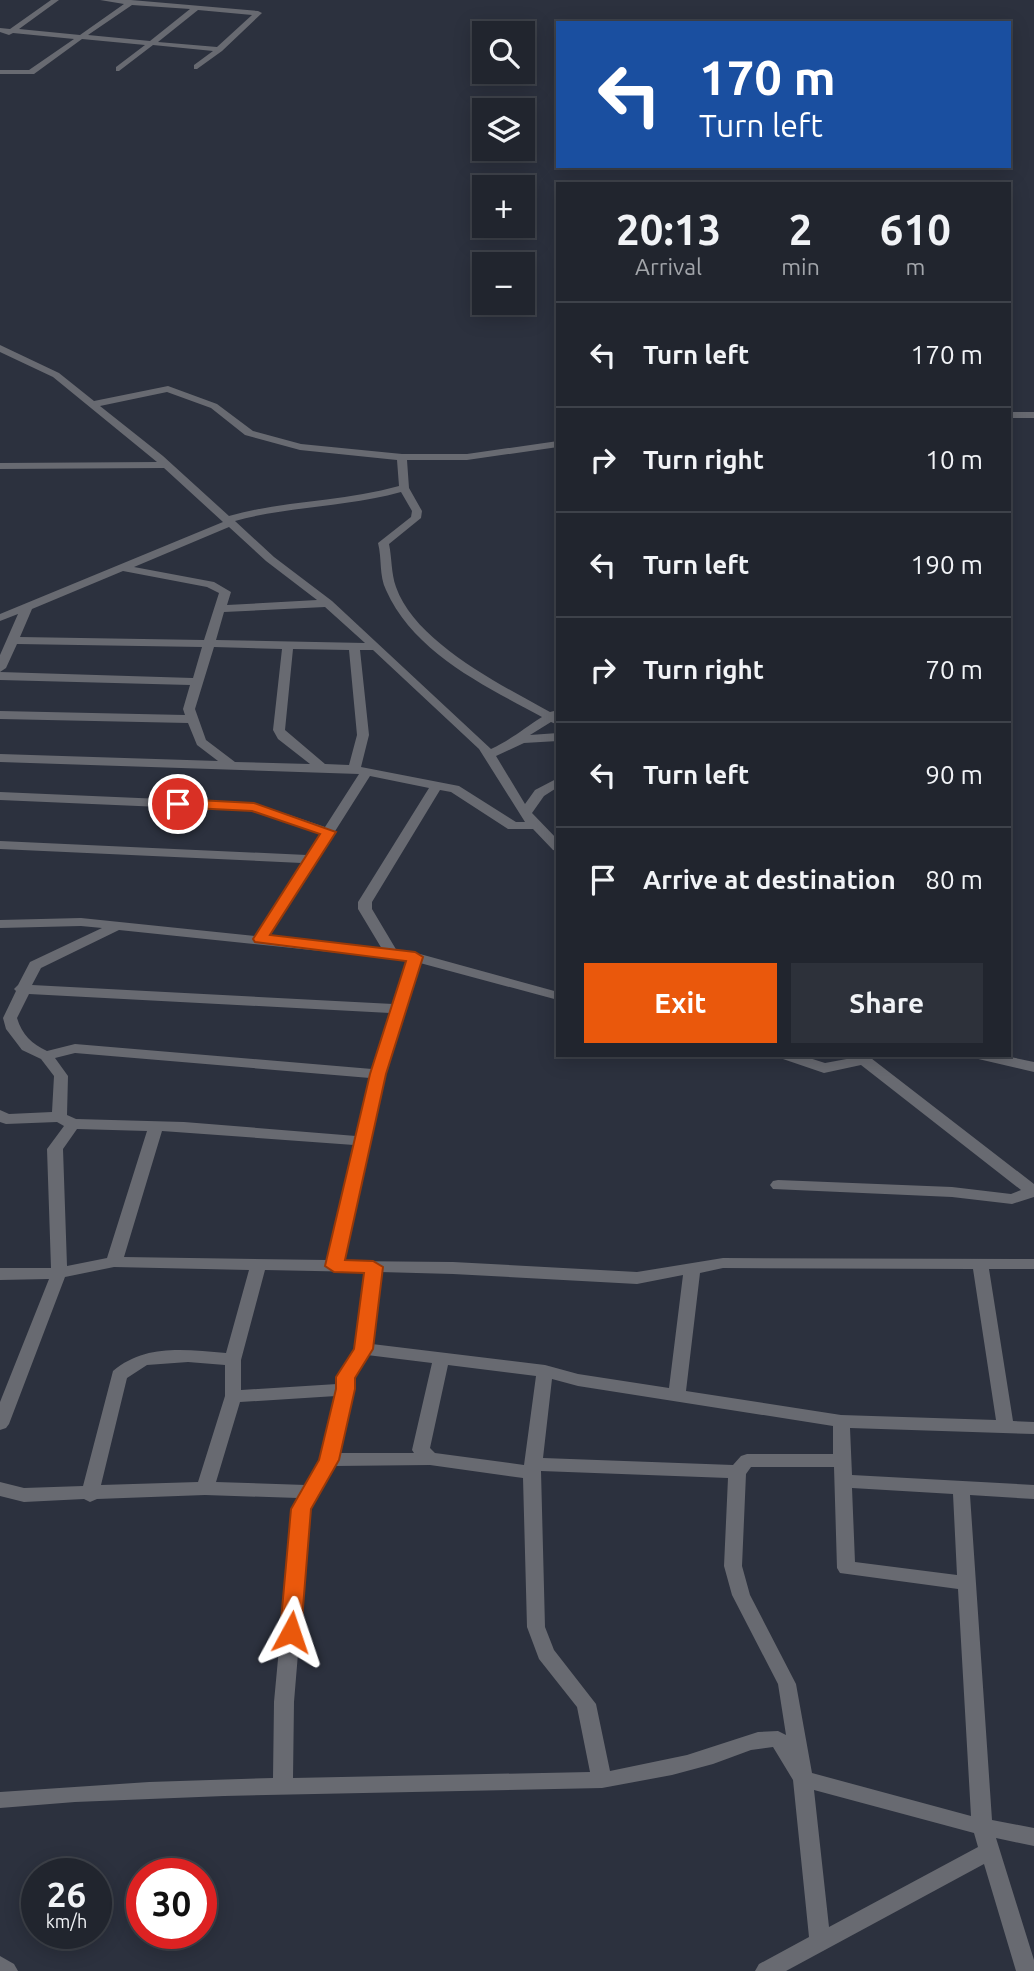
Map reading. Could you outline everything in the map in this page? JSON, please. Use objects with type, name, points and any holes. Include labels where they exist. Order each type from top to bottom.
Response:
[{"type":"street","points":[[0,40],[56,0]]},
{"type":"street","points":[[103,0],[258,13],[197,67]]},
{"type":"street","points":[[0,72],[30,72],[131,2]]},
{"type":"street","points":[[119,69],[196,8]]},
{"type":"street","points":[[0,30],[219,49]]},
{"type":"street","points":[[0,348],[56,374],[167,465],[270,559],[328,603],[488,755],[525,814],[556,846]]},
{"type":"street","points":[[94,404],[168,389],[214,406],[249,433],[288,445],[402,457],[482,456],[556,444]]},
{"type":"street","points":[[1011,415],[1034,415]]},
{"type":"street","points":[[402,457],[404,488],[417,511],[416,518],[383,543],[390,587],[403,613],[475,677],[555,716]]},
{"type":"street","points":[[0,466],[167,465]]},
{"type":"street","points":[[0,618],[255,512],[375,495],[404,488]]},
{"type":"street","points":[[124,568],[219,588],[225,592],[189,709],[201,742],[230,764]]},
{"type":"street","points":[[219,609],[328,603]]},
{"type":"street","points":[[0,668],[27,608]]},
{"type":"street","points":[[13,640],[374,647]]},
{"type":"street","points":[[288,646],[279,730],[282,736],[320,766]]},
{"type":"street","points":[[260,939],[328,832],[360,770],[363,734],[354,646]]},
{"type":"street","points":[[0,676],[197,682]]},
{"type":"street","points":[[0,715],[191,719]]},
{"type":"street","points":[[523,739],[525,733],[555,716]]},
{"type":"street","points":[[488,755],[523,739],[556,737]]},
{"type":"street","points":[[0,758],[320,766],[360,770],[455,789],[513,826],[536,825]]},
{"type":"street","points":[[525,814],[539,793],[556,783]]},
{"type":"street","points":[[392,954],[365,909],[365,902],[437,784]]},
{"type":"street","points":[[0,796],[254,807],[328,832]]},
{"type":"street","points":[[0,845],[311,859]]},
{"type":"street","points":[[0,924],[81,922],[392,954],[415,957],[556,995]]},
{"type":"street","points":[[0,1424],[59,1273],[55,1149],[66,1120],[61,1076],[46,1056],[27,1047],[13,1029],[10,1018],[35,965],[48,956],[117,926]]},
{"type":"street","points":[[334,1266],[378,1074],[415,957]]},
{"type":"street","points":[[22,989],[399,1009]]},
{"type":"street","points":[[46,1056],[75,1048],[378,1074]]},
{"type":"street","points":[[791,1057],[824,1068],[860,1058],[1033,1191]]},
{"type":"street","points":[[987,1057],[1034,1068]]},
{"type":"street","points":[[0,1115],[6,1119],[66,1120],[364,1140]]},
{"type":"street","points":[[114,1262],[156,1126]]},
{"type":"street","points":[[778,1185],[952,1192],[1012,1199],[1033,1191]]},
{"type":"street","points":[[0,1274],[59,1273],[114,1262],[373,1267],[637,1278],[723,1263],[1034,1264]]},
{"type":"street","points":[[980,1264],[1006,1428]]},
{"type":"street","points":[[205,1488],[233,1396],[233,1360],[258,1265]]},
{"type":"street","points":[[284,1784],[284,1702],[301,1509],[329,1460],[346,1389],[345,1377],[363,1349],[373,1267]]},
{"type":"street","points":[[677,1394],[692,1270]]},
{"type":"street","points":[[363,1349],[545,1371],[578,1380],[841,1421],[1034,1428]]},
{"type":"street","points":[[90,1495],[119,1375],[126,1367],[145,1357],[233,1360]]},
{"type":"street","points":[[430,1459],[421,1450],[441,1359]]},
{"type":"street","points":[[545,1371],[532,1468],[536,1627],[546,1654],[586,1704],[603,1780]]},
{"type":"street","points":[[233,1396],[346,1389]]},
{"type":"street","points":[[841,1421],[846,1568],[967,1583]]},
{"type":"street","points":[[329,1460],[430,1459],[532,1468],[737,1472]]},
{"type":"street","points":[[820,1943],[803,1779],[788,1684],[741,1595],[733,1566],[737,1472],[747,1461],[842,1460]]},
{"type":"street","points":[[843,1481],[1034,1492]]},
{"type":"street","points":[[0,1489],[23,1495],[90,1495],[205,1488],[312,1492]]},
{"type":"street","points":[[961,1488],[982,1827],[1027,1971]]},
{"type":"street","points":[[0,1800],[64,1794],[284,1784],[603,1780],[714,1756],[754,1738],[778,1739],[803,1779],[982,1827],[1034,1837]]},
{"type":"street","points":[[766,1971],[789,1965],[820,1943],[988,1852]]},
{"type":"street","points":[[0,1965],[7,1971]]},
{"type":"route","points":[[178,804],[254,807],[328,832],[260,939],[415,957],[378,1074],[334,1266],[373,1267],[363,1349],[345,1377],[346,1389],[329,1460],[301,1509],[291,1632]]}]
